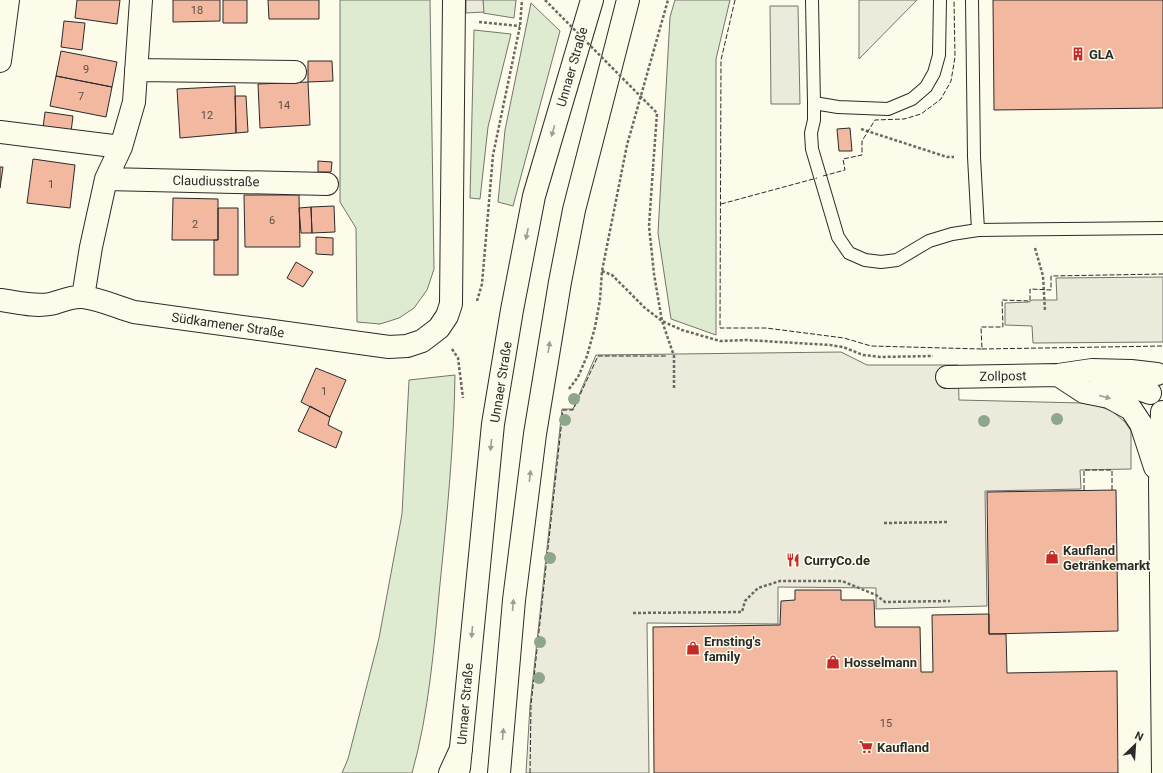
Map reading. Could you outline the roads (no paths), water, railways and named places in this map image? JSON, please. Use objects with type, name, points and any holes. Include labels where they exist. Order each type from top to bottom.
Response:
[{"type":"main road","points":[[0,61],[8,0]]},
{"type":"main road","points":[[83,297],[91,246],[106,179],[121,147],[134,102],[141,0]]},
{"type":"main road","name":"Unnaer Straße","points":[[458,773],[493,424],[512,310],[534,196],[592,0]]},
{"type":"main road","points":[[499,773],[514,600],[535,434],[558,290],[574,210],[628,0]]},
{"type":"main road","name":"Südkamener Straße","points":[[0,300],[32,304],[50,304],[68,298],[83,297],[102,301],[134,312],[389,347],[407,346],[422,341],[443,322],[451,304],[454,10]]},
{"type":"main road","points":[[136,70],[295,72]]},
{"type":"main road","points":[[0,132],[121,147]]},
{"type":"main road","name":"Claudiusstraße","points":[[106,179],[327,184]]},
{"type":"main road","points":[[1058,375],[1084,392],[1109,397],[1131,409],[1141,424],[1145,439],[1162,477]]},
{"type":"main road","name":"Zollpost","points":[[947,376],[1058,375],[1125,384],[1156,379]]},
{"type":"main road","points":[[1156,379],[1152,403],[1162,413],[1163,773]]},
{"type":"main road","points":[[450,773],[461,749]]},
{"type":"lane","points":[[812,0],[814,103],[814,120],[811,133],[812,149],[838,237],[849,253],[865,260],[881,262],[897,260],[929,241],[952,234],[978,230],[1163,228]]},
{"type":"lane","points":[[814,103],[838,107],[888,109],[912,99],[926,87],[934,73],[939,55],[940,0]]},
{"type":"lane","points":[[972,0],[974,157],[978,230]]},
{"type":"place","name":"GLA","points":[[1078,54]]},
{"type":"place","name":"Kaufland Getränkemarkt","points":[[1052,557]]},
{"type":"place","name":"CurryCo.de","points":[[793,560]]},
{"type":"place","name":"Ernsting's family","points":[[693,648]]},
{"type":"place","name":"Hosselmann","points":[[833,662]]},
{"type":"place","name":"Kaufland","points":[[866,747]]}]
